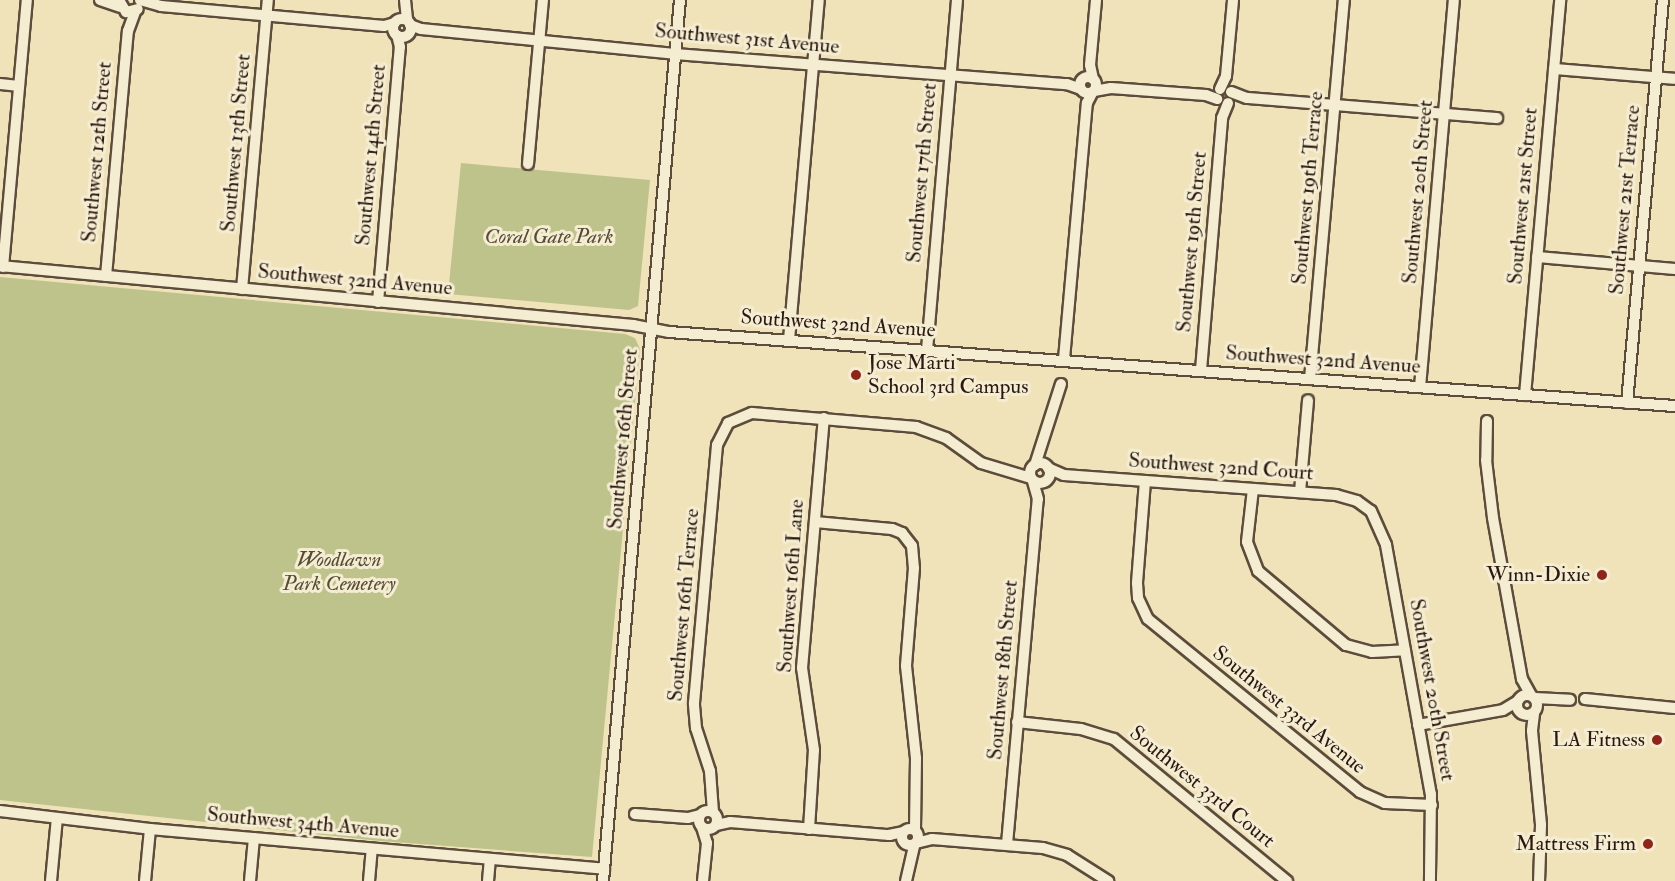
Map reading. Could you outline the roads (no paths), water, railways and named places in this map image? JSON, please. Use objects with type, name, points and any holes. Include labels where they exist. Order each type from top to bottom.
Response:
[{"type":"street","points":[[2,266],[27,0]]},
{"type":"street","points":[[100,0],[120,6]]},
{"type":"street","name":"Southwest 13th Street","points":[[242,289],[268,0]]},
{"type":"street","points":[[528,164],[543,0]]},
{"type":"street","name":"Southwest 16th Street","points":[[603,881],[680,0]]},
{"type":"street","points":[[789,340],[819,0]]},
{"type":"street","name":"Southwest 17th Street","points":[[927,350],[957,0]]},
{"type":"street","points":[[1064,359],[1096,0]]},
{"type":"street","points":[[1224,96],[1233,0]]},
{"type":"street","name":"Southwest 19th Terrace","points":[[1310,379],[1344,0]]},
{"type":"street","name":"Southwest 20th Street","points":[[1420,387],[1454,0]]},
{"type":"street","name":"Southwest 21st Street","points":[[1525,395],[1560,0]]},
{"type":"street","name":"Southwest 21st Terrace","points":[[1627,403],[1663,0]]},
{"type":"street","points":[[402,28],[404,4]]},
{"type":"street","name":"Southwest 31st Avenue","points":[[120,6],[154,6],[675,54],[1088,87]]},
{"type":"street","name":"Southwest 12th Street","points":[[120,6],[128,31]]},
{"type":"street","name":"Southwest 12th Street","points":[[106,276],[128,31],[137,6]]},
{"type":"street","name":"Southwest 14th Street","points":[[378,302],[402,28]]},
{"type":"street","points":[[1554,69],[1675,79]]},
{"type":"street","points":[[0,84],[19,86]]},
{"type":"street","points":[[1088,87],[1497,118]]},
{"type":"street","name":"Southwest 19th Street","points":[[1201,370],[1224,96]]},
{"type":"street","points":[[1537,257],[1675,269]]},
{"type":"street","name":"Southwest 32nd Avenue","points":[[2,266],[652,329],[1675,406]]},
{"type":"street","points":[[1038,471],[1061,384]]},
{"type":"street","points":[[1300,492],[1308,400]]},
{"type":"street","name":"Southwest 16th Terrace","points":[[704,881],[710,771],[696,728],[694,703],[717,445],[732,419],[752,413],[824,418]]},
{"type":"street","points":[[824,418],[921,428],[946,438],[981,463],[1012,471],[1038,471]]},
{"type":"street","name":"Southwest 16th Lane","points":[[809,829],[814,750],[802,668],[824,418]]},
{"type":"street","points":[[1487,421],[1490,500],[1532,731],[1541,825],[1539,881]]},
{"type":"street","points":[[1038,471],[1046,481]]},
{"type":"street","name":"Southwest 32nd Court","points":[[1038,471],[1346,497],[1371,511]]},
{"type":"street","name":"Southwest 18th Street","points":[[1007,844],[1038,499],[1038,471]]},
{"type":"street","name":"Southwest 32nd Court","points":[[1046,481],[1064,475]]},
{"type":"street","name":"Southwest 18th Street","points":[[1038,499],[1046,481]]},
{"type":"street","name":"Southwest 33rd Avenue","points":[[1145,481],[1137,583],[1141,606],[1159,630],[1360,792],[1385,803],[1432,805]]},
{"type":"street","points":[[1252,489],[1247,542],[1258,571],[1346,645],[1372,652],[1405,650]]},
{"type":"street","name":"Southwest 20th Street","points":[[1371,511],[1386,544],[1432,805],[1431,881]]},
{"type":"street","points":[[815,522],[887,527],[902,533],[909,541],[914,568],[906,666],[916,758],[906,881]]},
{"type":"street","points":[[1585,699],[1675,708]]},
{"type":"street","points":[[1418,725],[1527,705],[1570,700]]},
{"type":"street","name":"Southwest 33rd Court","points":[[1017,722],[1081,729],[1114,740],[1287,881]]},
{"type":"street","name":"Southwest 34th Avenue","points":[[0,811],[150,829],[604,869]]},
{"type":"street","points":[[635,814],[1007,844],[1060,852],[1108,881]]},
{"type":"street","points":[[51,881],[57,818]]},
{"type":"street","points":[[146,881],[150,829]]},
{"type":"street","points":[[250,881],[254,838]]},
{"type":"street","points":[[369,881],[372,849]]},
{"type":"street","points":[[488,881],[490,860]]},
{"type":"place","name":"Jose Marti School 3rd Campus","points":[[856,375]]},
{"type":"place","name":"Winn-Dixie","points":[[1602,575]]},
{"type":"place","name":"LA Fitness","points":[[1657,740]]},
{"type":"place","name":"Mattress Firm","points":[[1648,844]]},
{"type":"park label","name":"Coral Gate Park","points":[[549,237]]},
{"type":"park label","name":"Woodlawn Park Cemetery","points":[[339,572]]}]
